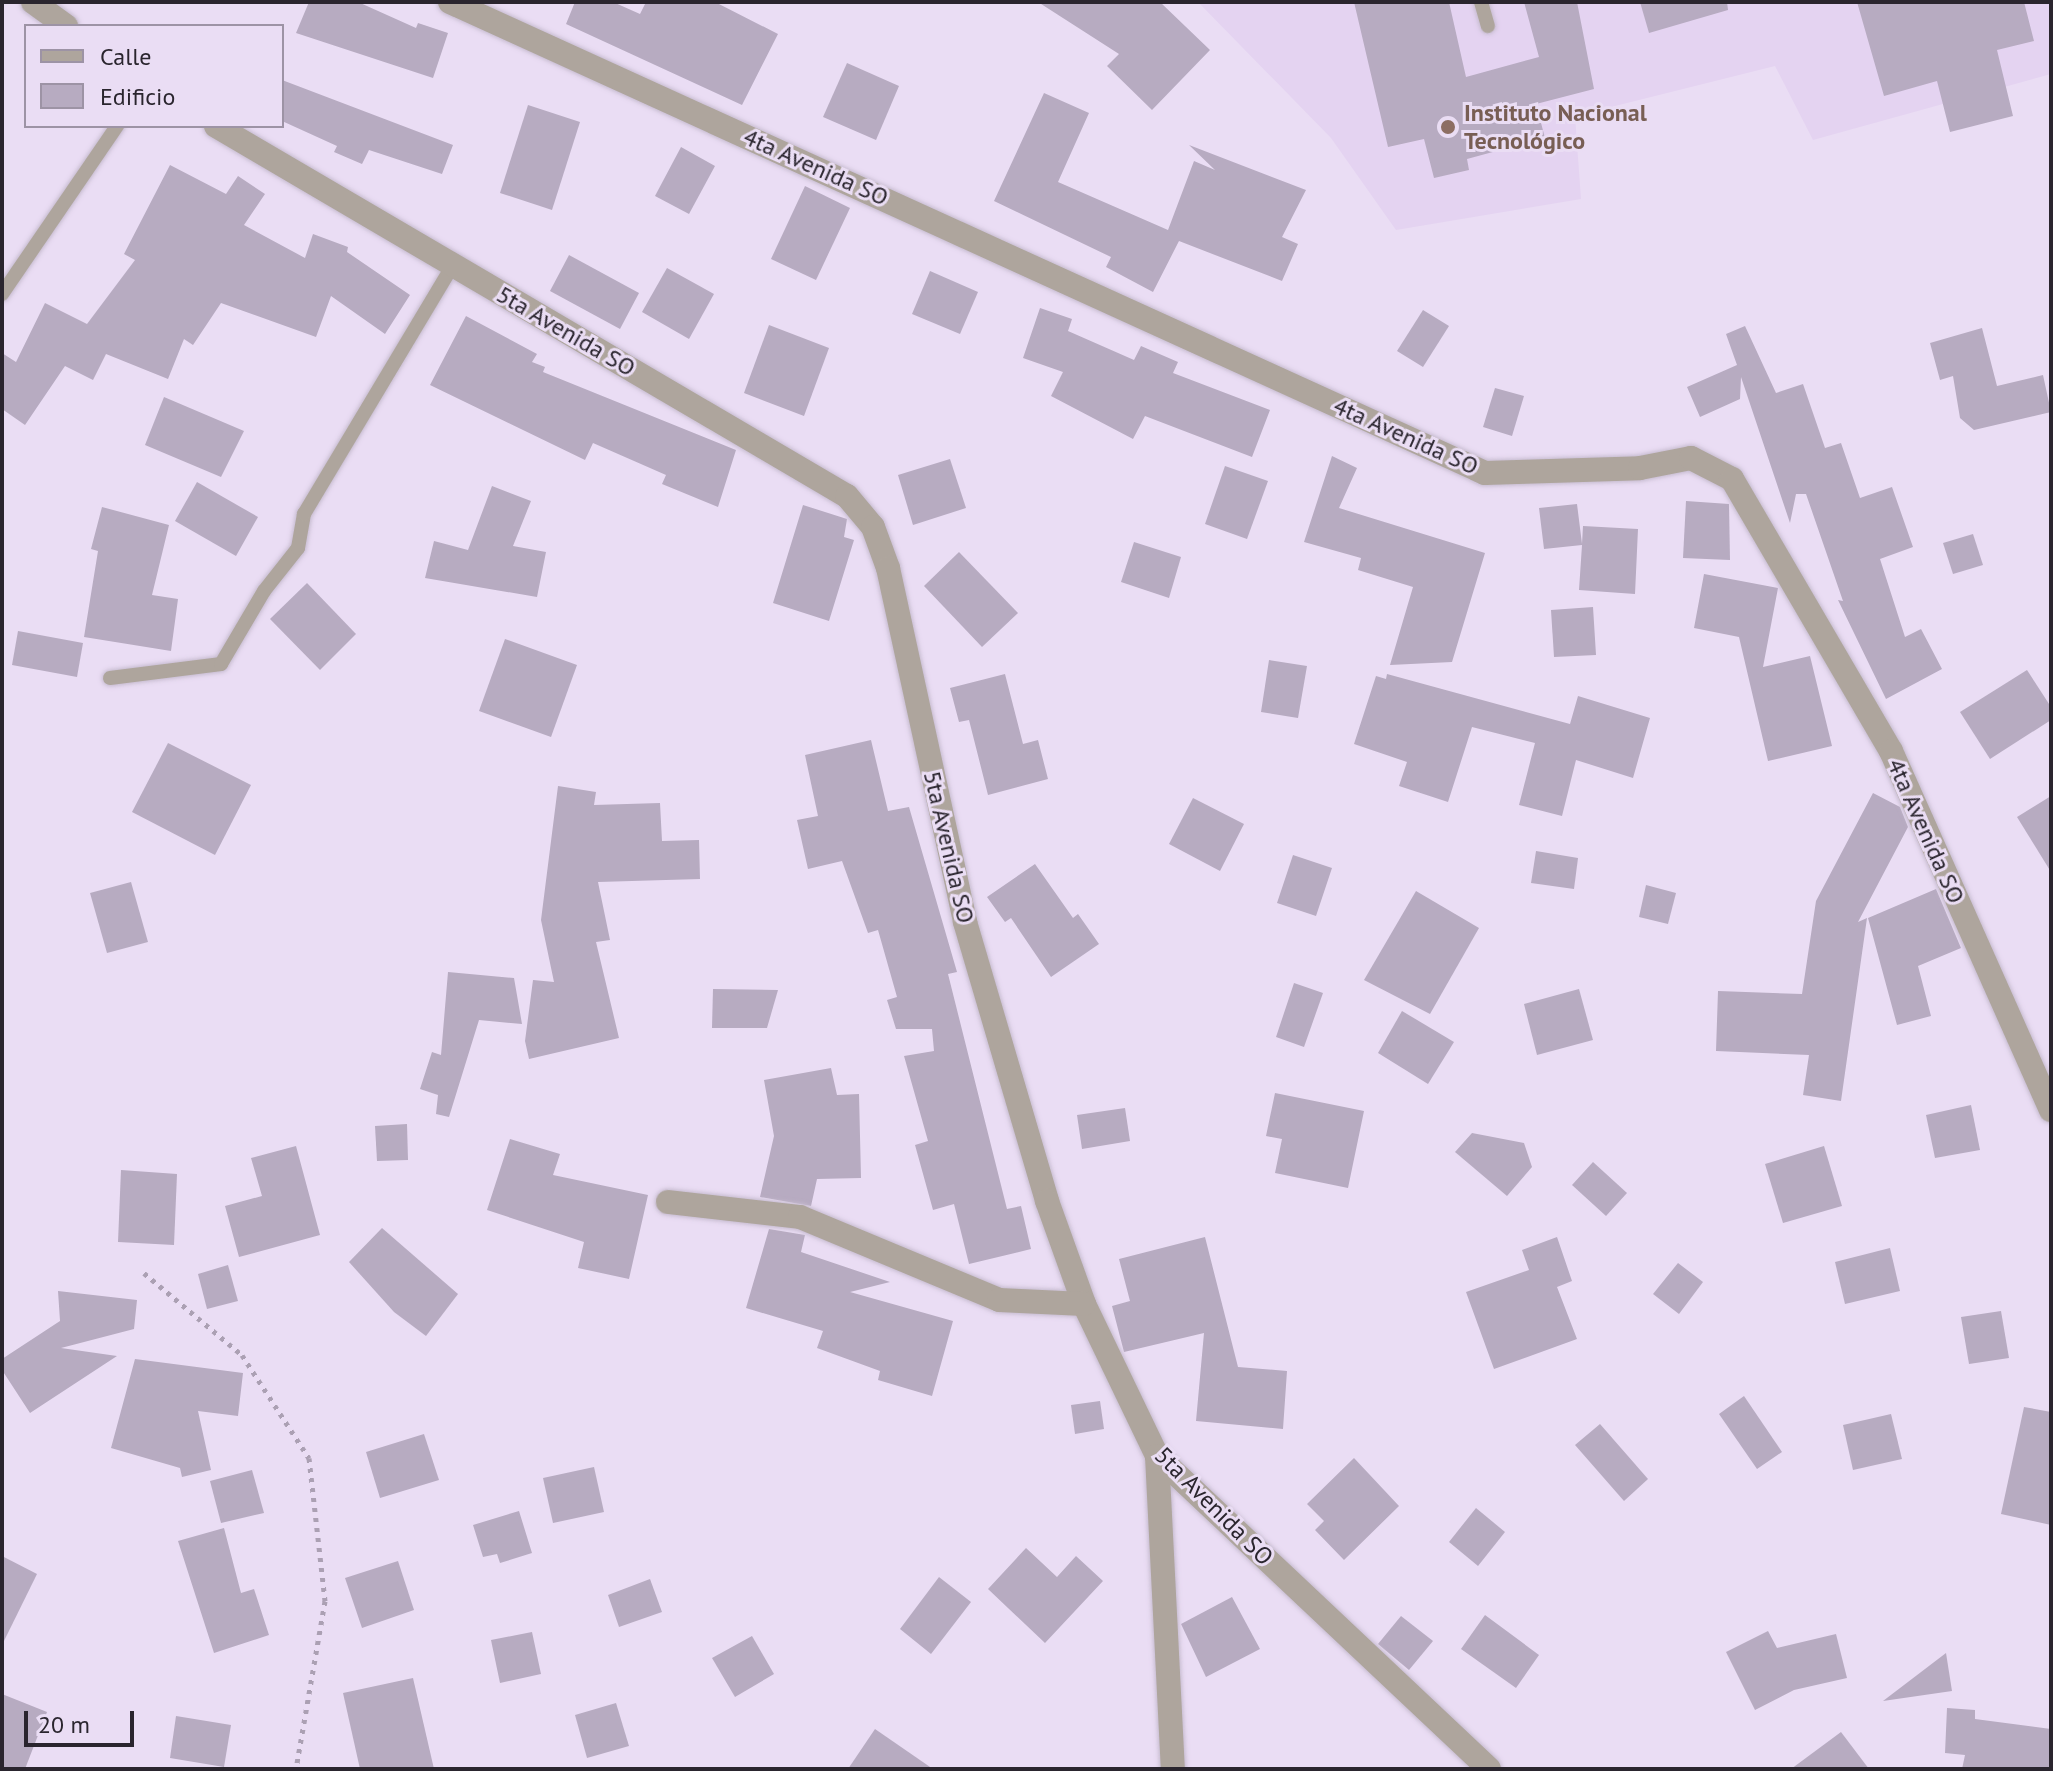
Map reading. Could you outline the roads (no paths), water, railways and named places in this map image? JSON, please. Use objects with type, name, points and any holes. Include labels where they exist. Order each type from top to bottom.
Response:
[{"type":"street","points":[[33,2],[63,24]]},
{"type":"street","name":"4ta Avenida SO","points":[[450,2],[1485,473],[1640,468],[1691,458],[1732,479],[1891,751],[2051,1110]]},
{"type":"street","name":"5ta Avenida SO","points":[[219,128],[847,496],[873,527],[888,568],[965,922],[1047,1201],[1084,1304],[1157,1456],[1489,1769]]},
{"type":"street","points":[[668,1202],[800,1217],[999,1300],[1084,1304]]},
{"type":"street","points":[[1157,1456],[1173,1769]]},
{"type":"lane","points":[[1481,2],[1488,26]]},
{"type":"lane","points":[[2,294],[116,128]]},
{"type":"lane","points":[[110,678],[221,664],[298,548],[304,514],[453,265]]},
{"type":"place","name":"Instituto Nacional Tecnológico","points":[[1448,127]]}]
